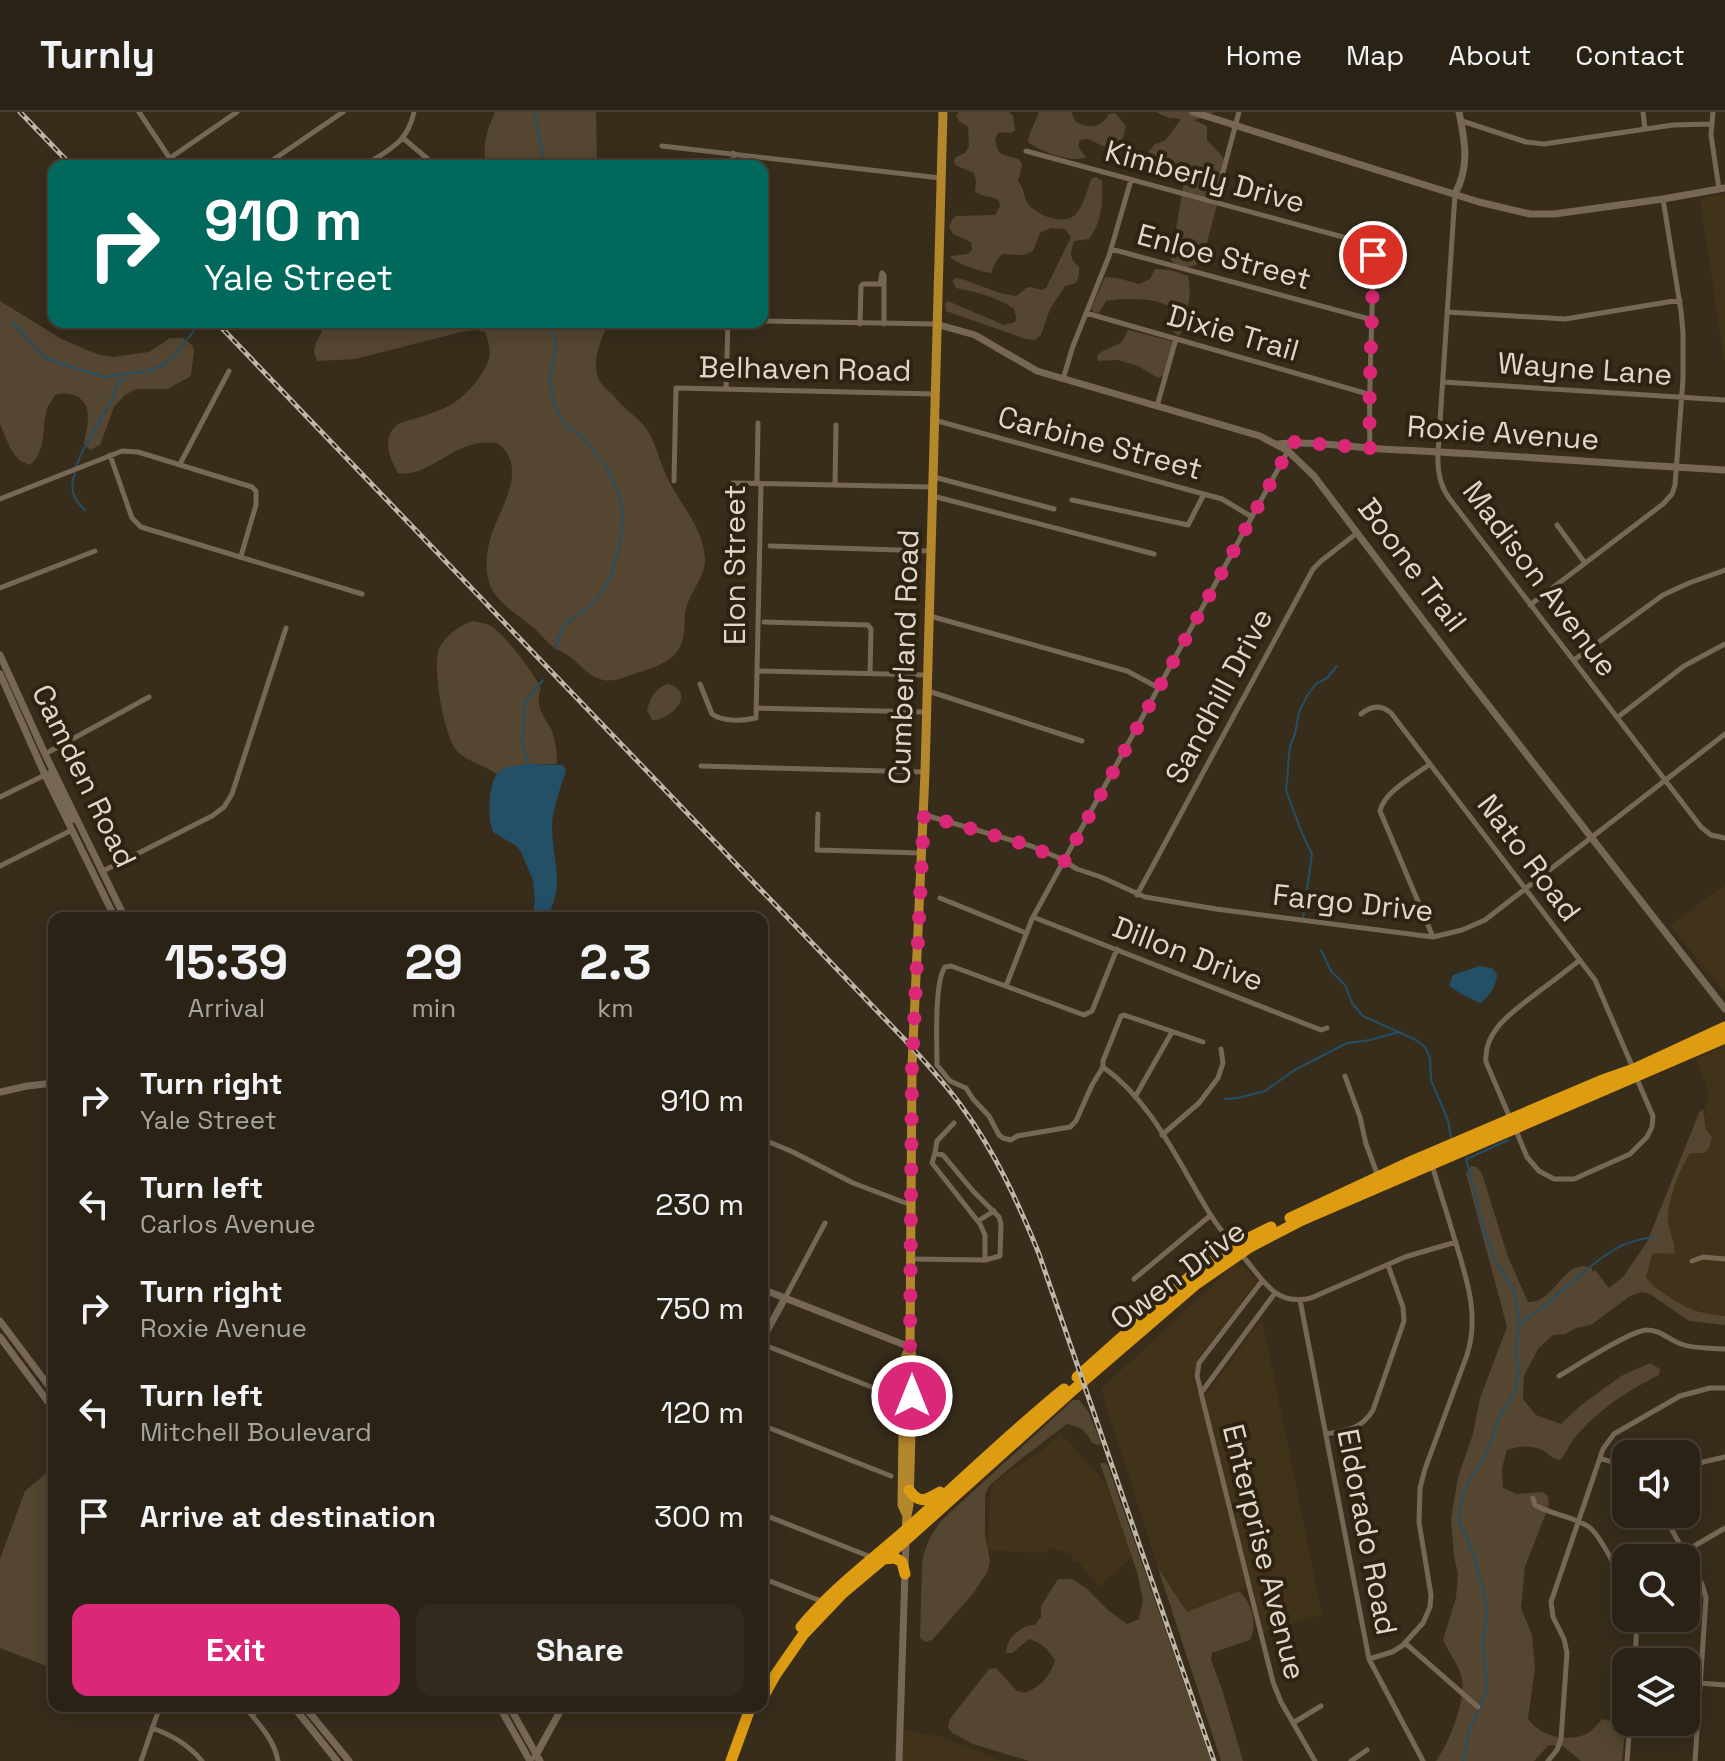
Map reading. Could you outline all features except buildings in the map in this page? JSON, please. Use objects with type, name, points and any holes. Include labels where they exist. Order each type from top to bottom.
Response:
[{"type":"highway","name":"Owen Drive","points":[[906,1528],[1096,1365],[1188,1278],[1279,1223],[1378,1177],[1635,1072],[1725,1027]]},
{"type":"highway","name":"Owen Drive","points":[[1096,1365],[1236,1250],[1432,1165],[1548,1103],[1725,1038]]},
{"type":"highway","name":"Owen Drive","points":[[768,1688],[803,1635],[906,1528],[1017,1427],[1070,1388]]},
{"type":"highway","points":[[909,1490],[914,1497],[929,1499],[958,1482]]},
{"type":"highway","name":"Owen Drive","points":[[768,1675],[789,1642],[822,1602],[878,1558]]},
{"type":"highway","points":[[878,1558],[895,1558],[902,1562],[905,1574]]},
{"type":"highway","points":[[734,1761],[739,1735],[749,1712]]},
{"type":"highway","points":[[734,1761],[755,1712]]},
{"type":"main road","name":"Cumberland Road","points":[[899,1761],[913,1361],[910,1347],[912,1067],[924,815],[943,112]]},
{"type":"main road","points":[[1193,112],[1455,194],[1510,210],[1541,215],[1722,188]]},
{"type":"main road","points":[[1455,194],[1463,177],[1466,159],[1460,116]]},
{"type":"main road","name":"Boone Trail","points":[[936,324],[975,335],[1027,367],[1063,380],[1246,431],[1288,451],[1314,476],[1725,1009]]},
{"type":"main road","name":"Roxie Avenue","points":[[1277,444],[1293,442],[1725,470]]},
{"type":"main road","name":"Camden Road","points":[[0,655],[122,912]]},
{"type":"main road","name":"Camden Road","points":[[0,674],[112,912]]},
{"type":"main road","points":[[17,713],[29,729],[46,766],[52,767]]},
{"type":"main road","points":[[45,775],[51,775],[74,820],[83,829]]},
{"type":"main road","points":[[0,1092],[48,1084]]},
{"type":"main road","points":[[768,1291],[910,1347]]},
{"type":"main road","points":[[768,1331],[785,1298]]},
{"type":"main road","points":[[0,1321],[48,1386]]},
{"type":"main road","points":[[0,1335],[36,1379],[39,1381],[42,1378]]},
{"type":"main road","points":[[0,1335],[48,1402]]},
{"type":"main road","name":"Cumberland Road","points":[[906,1528],[902,1505],[903,1400],[904,1360],[910,1347]]},
{"type":"main road","points":[[38,1389],[42,1387],[48,1394]]},
{"type":"main road","points":[[298,1712],[337,1761]]},
{"type":"main road","points":[[308,1712],[349,1761]]},
{"type":"main road","points":[[503,1712],[535,1759]]},
{"type":"main road","points":[[512,1712],[535,1759]]},
{"type":"main road","points":[[535,1759],[560,1712]]},
{"type":"street","points":[[139,112],[170,158],[237,112]]},
{"type":"street","points":[[273,160],[343,112]]},
{"type":"street","points":[[372,160],[403,138],[414,112]]},
{"type":"street","points":[[1215,202],[1239,112]]},
{"type":"street","points":[[1643,112],[1645,129]]},
{"type":"street","points":[[1713,112],[1712,145],[1722,188]]},
{"type":"street","points":[[1460,116],[1526,142],[1544,144],[1688,123],[1711,124]]},
{"type":"street","points":[[403,138],[429,160]]},
{"type":"street","points":[[662,146],[941,178]]},
{"type":"street","name":"Kimberly Drive","points":[[1026,151],[1365,243],[1371,247],[1373,255],[1373,320]]},
{"type":"street","points":[[733,153],[733,160]]},
{"type":"street","points":[[1063,380],[1111,249],[1131,180]]},
{"type":"street","name":"Madison Avenue","points":[[1455,194],[1438,452],[1438,472],[1446,494],[1701,827],[1711,835],[1725,838]]},
{"type":"street","points":[[1530,605],[1663,504],[1674,490],[1683,333],[1663,199]]},
{"type":"street","name":"Enloe Street","points":[[1111,249],[1373,320]]},
{"type":"street","points":[[860,324],[861,286],[880,284],[882,273],[884,324]]},
{"type":"street","points":[[1447,312],[1565,319],[1680,300]]},
{"type":"street","name":"Dixie Trail","points":[[1086,313],[1368,394]]},
{"type":"street","points":[[1370,448],[1368,394],[1373,320]]},
{"type":"street","points":[[768,321],[936,324]]},
{"type":"street","points":[[726,389],[728,328]]},
{"type":"street","points":[[1157,406],[1176,339]]},
{"type":"street","points":[[180,464],[229,371]]},
{"type":"street","name":"Wayne Lane","points":[[1442,382],[1725,400]]},
{"type":"street","name":"Belhaven Road","points":[[674,481],[676,388],[934,394]]},
{"type":"street","name":"Carbine Street","points":[[933,420],[1222,499],[1252,517]]},
{"type":"street","name":"Elon Street","points":[[756,708],[761,486],[757,481],[758,423]]},
{"type":"street","points":[[835,485],[836,425]]},
{"type":"street","points":[[1006,986],[1033,917],[1293,442]]},
{"type":"street","points":[[0,499],[110,455],[122,451],[138,452],[252,487],[256,491],[256,505],[241,556]]},
{"type":"street","points":[[110,455],[132,518],[141,527],[362,594]]},
{"type":"street","points":[[733,483],[933,487],[1054,509]]},
{"type":"street","points":[[933,487],[1154,554]]},
{"type":"street","points":[[1072,500],[1188,525],[1204,494]]},
{"type":"street","points":[[1557,525],[1585,563]]},
{"type":"street","name":"Sandhill Drive","points":[[1137,895],[1313,569],[1357,533]]},
{"type":"street","points":[[770,546],[932,551]]},
{"type":"street","points":[[0,588],[95,551]]},
{"type":"street","points":[[1574,660],[1663,595],[1725,570]]},
{"type":"street","points":[[930,616],[1127,671],[1159,688]]},
{"type":"street","points":[[764,622],[868,625],[871,629],[870,673]]},
{"type":"street","points":[[103,871],[212,816],[229,800],[286,628]]},
{"type":"street","points":[[1618,717],[1684,666],[1725,644]]},
{"type":"street","points":[[757,671],[928,675]]},
{"type":"street","points":[[700,684],[712,714],[722,719],[754,719],[756,708],[927,712]]},
{"type":"street","points":[[927,691],[1082,741]]},
{"type":"street","points":[[45,754],[149,697]]},
{"type":"street","name":"Nato Road","points":[[1361,714],[1376,706],[1388,710],[1430,764],[1525,890],[1580,960],[1595,980],[1635,1072],[1653,1116],[1647,1137],[1630,1154],[1574,1179],[1554,1179],[1539,1171],[1527,1157],[1487,1066],[1486,1055],[1497,1028],[1509,1015],[1580,960]]},
{"type":"street","name":"Fargo Drive","points":[[924,815],[1031,846],[1137,895],[1216,909],[1433,937],[1485,920],[1725,734]]},
{"type":"street","points":[[1430,764],[1387,796],[1380,811],[1433,937]]},
{"type":"street","points":[[701,766],[925,772]]},
{"type":"street","points":[[0,797],[45,775]]},
{"type":"street","points":[[818,814],[817,850],[922,853]]},
{"type":"street","points":[[0,866],[72,830]]},
{"type":"street","points":[[940,898],[1026,933]]},
{"type":"street","name":"Dillon Drive","points":[[1033,917],[1321,1030],[1327,1028]]},
{"type":"street","points":[[1117,949],[1092,1011],[1087,1015],[951,966],[945,967],[939,986],[937,1065],[950,1081],[966,1088],[989,1116],[999,1135],[1011,1140],[1017,1136],[1070,1127],[1076,1121],[1103,1067],[1121,1016],[1203,1042]]},
{"type":"street","points":[[1135,1097],[1172,1032]]},
{"type":"street","points":[[1162,1135],[1199,1103],[1218,1078],[1223,1063],[1221,1049]]},
{"type":"street","points":[[1103,1067],[1135,1097],[1211,1215],[1236,1250],[1275,1293],[1288,1299],[1311,1298],[1423,1251],[1456,1242]]},
{"type":"street","points":[[1345,1076],[1378,1177]]},
{"type":"street","points":[[954,1123],[937,1141],[932,1163],[978,1221],[985,1235],[985,1260]]},
{"type":"street","points":[[768,1142],[853,1183],[911,1206]]},
{"type":"street","points":[[911,1259],[985,1260],[1000,1256],[1001,1224],[994,1211],[943,1155],[935,1153]]},
{"type":"street","points":[[1369,1659],[1392,1652],[1405,1643],[1425,1619],[1431,1600],[1419,1522],[1420,1488],[1472,1336],[1470,1289],[1432,1165]]},
{"type":"street","points":[[978,1221],[994,1211]]},
{"type":"street","points":[[1134,1279],[1211,1215]]},
{"type":"street","points":[[785,1298],[825,1223]]},
{"type":"street","points":[[1692,1261],[1703,1257],[1725,1259]]},
{"type":"street","points":[[1326,1434],[1357,1427],[1366,1421],[1373,1410],[1404,1321],[1403,1307],[1388,1265]]},
{"type":"street","name":"Enterprise Avenue","points":[[1262,1281],[1199,1363],[1197,1376],[1273,1682],[1315,1761]]},
{"type":"street","name":"Enterprise Avenue","points":[[1201,1393],[1275,1293]]},
{"type":"street","name":"Eldorado Road","points":[[1300,1300],[1369,1659],[1423,1761]]},
{"type":"street","points":[[1559,1376],[1643,1330],[1660,1332],[1687,1346],[1725,1349]]},
{"type":"street","points":[[768,1344],[903,1400]]},
{"type":"street","points":[[1548,1761],[1561,1739],[1567,1658],[1564,1639],[1551,1612],[1551,1602],[1606,1443],[1614,1434],[1680,1396],[1702,1389],[1725,1388]]},
{"type":"street","points":[[768,1427],[891,1476]]},
{"type":"street","points":[[1700,1464],[1725,1457]]},
{"type":"street","points":[[1600,1458],[1612,1462]]},
{"type":"street","points":[[1533,1498],[1535,1505],[1545,1511],[1590,1527],[1612,1562]]},
{"type":"street","points":[[768,1516],[878,1558]]},
{"type":"street","points":[[1698,1544],[1725,1528]]},
{"type":"street","points":[[768,1580],[822,1602]]},
{"type":"street","points":[[1695,1761],[1706,1598],[1700,1580]]},
{"type":"street","points":[[1405,1643],[1478,1707]]},
{"type":"street","points":[[1701,1683],[1725,1685]]},
{"type":"street","points":[[1293,1723],[1321,1706]]},
{"type":"street","points":[[141,1761],[158,1712]]},
{"type":"street","points":[[250,1712],[273,1744],[278,1761]]},
{"type":"street","points":[[252,1715],[256,1712]]},
{"type":"street","points":[[152,1728],[186,1745],[202,1761]]},
{"type":"street","points":[[1627,1761],[1629,1736]]},
{"type":"street","points":[[1351,1761],[1367,1750]]},
{"type":"shaded area","points":[[495,112],[596,112],[597,160],[485,160],[487,132]]},
{"type":"shaded area","points":[[959,112],[1009,112],[1013,116],[1015,130],[1011,133],[999,132],[995,138],[996,144],[1002,154],[1019,159],[1022,165],[1018,181],[1026,201],[1043,215],[1057,219],[1070,218],[1082,203],[1091,179],[1096,177],[1102,181],[1102,204],[1097,226],[1089,239],[1074,241],[1071,253],[1079,267],[1076,283],[1065,286],[1050,309],[1041,335],[1035,340],[946,311],[948,301],[1004,325],[1015,322],[1014,309],[993,298],[956,288],[952,281],[962,279],[1016,296],[1028,287],[1042,290],[1046,288],[1071,237],[1065,229],[1051,228],[1040,233],[1033,251],[1023,255],[1002,254],[991,273],[951,258],[972,250],[971,242],[953,234],[949,227],[952,220],[956,216],[995,215],[1000,206],[996,199],[975,192],[974,173],[955,165],[956,157],[965,153],[969,146],[968,127],[956,116]]},
{"type":"shaded area","points":[[1039,112],[1071,112],[1076,122],[1086,126],[1099,125],[1109,114],[1115,113],[1126,126],[1123,138],[1117,145],[1105,147],[1088,139],[1080,140],[1078,146],[1086,157],[1065,158],[1028,142]]},
{"type":"shaded area","points":[[1156,112],[1214,112],[1194,120],[1207,126],[1207,140],[1227,166],[1202,262],[1190,267],[1182,267],[1171,260],[1184,181],[1180,170],[1149,159],[1148,152],[1155,144],[1166,140],[1181,119]]},
{"type":"shaded area","points":[[1725,194],[1725,360],[1724,360],[1700,199]]},
{"type":"shaded area","points":[[1155,269],[1188,276],[1188,305],[1178,336],[1172,329],[1174,310],[1160,303],[1114,300],[1106,301],[1099,313],[1091,309],[1105,277],[1139,284],[1150,279]]},
{"type":"shaded area","points":[[0,301],[60,338],[101,355],[113,357],[149,352],[170,338],[183,338],[193,346],[191,376],[168,389],[136,389],[125,395],[114,407],[100,445],[90,450],[84,444],[88,417],[82,400],[73,395],[55,395],[47,410],[39,454],[30,465],[20,461],[11,450],[0,424]]},
{"type":"shaded area","points":[[324,328],[606,328],[597,354],[599,380],[649,433],[667,477],[695,526],[703,547],[705,565],[687,606],[683,638],[674,655],[649,669],[618,679],[603,680],[592,676],[553,647],[500,601],[487,573],[488,546],[506,501],[512,476],[507,453],[497,443],[474,444],[417,472],[398,473],[388,448],[393,429],[398,424],[452,404],[469,390],[488,362],[489,346],[485,332],[461,332],[355,359],[318,361],[315,347]]},
{"type":"shaded area","points":[[1128,330],[1171,341],[1173,344],[1164,375],[1158,378],[1138,366],[1118,360],[1098,361],[1097,356],[1122,342]]},
{"type":"shaded area","points":[[472,621],[489,625],[497,631],[537,681],[541,688],[539,706],[552,731],[557,764],[518,766],[497,774],[462,755],[453,745],[441,702],[437,658],[448,636]]},
{"type":"shaded area","points":[[668,684],[677,688],[681,699],[667,716],[652,720],[647,710],[650,701],[657,691]]},
{"type":"shaded area","points":[[1725,885],[1725,993],[1670,925]]},
{"type":"shaded area","points":[[1725,1046],[1725,1316],[1686,1309],[1650,1284],[1646,1277],[1650,1251],[1688,1151],[1694,1151],[1704,1116],[1709,1091],[1696,1059]]},
{"type":"shaded area","points":[[1703,1109],[1706,1130],[1712,1137],[1710,1146],[1705,1153],[1690,1153],[1682,1168],[1674,1186],[1668,1214],[1674,1254],[1652,1255],[1646,1277],[1657,1289],[1687,1307],[1725,1316],[1725,1325],[1689,1321],[1650,1294],[1642,1292],[1630,1296],[1591,1325],[1553,1335],[1538,1349],[1524,1376],[1523,1399],[1536,1415],[1561,1424],[1621,1376],[1650,1363],[1660,1369],[1659,1375],[1602,1411],[1574,1439],[1560,1460],[1538,1448],[1520,1447],[1507,1450],[1502,1468],[1503,1488],[1517,1494],[1542,1492],[1548,1496],[1549,1505],[1525,1567],[1521,1608],[1532,1635],[1535,1668],[1528,1719],[1547,1734],[1564,1738],[1588,1733],[1602,1719],[1612,1721],[1612,1736],[1625,1736],[1622,1761],[1581,1761],[1563,1746],[1549,1745],[1534,1761],[1436,1761],[1451,1732],[1462,1695],[1460,1671],[1443,1640],[1456,1598],[1458,1573],[1451,1519],[1458,1477],[1473,1434],[1480,1398],[1507,1327],[1466,1173],[1471,1166],[1477,1167],[1482,1174],[1508,1257],[1528,1302],[1545,1296],[1566,1274],[1582,1266],[1592,1268],[1592,1272],[1595,1270],[1609,1288],[1623,1277],[1647,1242]]},
{"type":"shaded area","points":[[1235,1264],[1241,1265],[1257,1279],[1198,1359],[1193,1377],[1201,1402],[1262,1318],[1322,1615],[1263,1632],[1252,1585],[1188,1613],[1158,1568],[1101,1389]]},
{"type":"shaded area","points":[[1073,1400],[1079,1400],[1088,1411],[1101,1443],[1092,1443],[1082,1430],[1067,1424],[989,1486],[985,1495],[988,1571],[972,1595],[932,1640],[925,1642],[920,1638],[922,1563],[932,1534],[943,1519]]},
{"type":"shaded area","points":[[1061,1433],[1110,1489],[1133,1556],[1099,1587],[1078,1562],[1072,1561],[1073,1555],[1051,1547],[1043,1553],[987,1550],[991,1487]]},
{"type":"shaded area","points":[[1100,1463],[1108,1466],[1211,1761],[1029,1761],[973,1744],[952,1733],[948,1727],[950,1719],[989,1669],[996,1668],[1017,1691],[1025,1693],[1047,1676],[1055,1661],[1038,1642],[1029,1639],[1012,1653],[1006,1653],[1015,1634],[1035,1625],[1041,1617],[1041,1606],[1058,1579],[1072,1579],[1127,1624],[1139,1619],[1143,1600],[1137,1572]]},
{"type":"shaded area","points":[[48,1472],[48,1667],[0,1648],[0,1559],[25,1491]]},
{"type":"shaded area","points":[[1158,1568],[1187,1612],[1239,1591],[1250,1608],[1253,1627],[1250,1640],[1212,1653],[1211,1660],[1243,1761],[1221,1761]]},
{"type":"shaded area","points":[[904,1729],[943,1737],[1002,1761],[902,1761]]},
{"type":"water","points":[[563,765],[566,770],[552,825],[557,882],[550,912],[533,912],[533,880],[520,850],[494,833],[492,828],[490,795],[497,774],[507,767]]},
{"type":"water","points":[[1479,966],[1492,968],[1497,974],[1492,990],[1480,1003],[1449,986],[1453,975]]},
{"type":"waterway","points":[[535,112],[544,160]]},
{"type":"waterway","points":[[12,323],[50,360],[104,377],[148,371],[163,365],[196,328]]},
{"type":"waterway","points":[[552,328],[556,344],[550,381],[554,404],[564,423],[585,439],[608,470],[620,496],[623,517],[620,544],[611,576],[595,602],[563,626],[555,649]]},
{"type":"waterway","points":[[76,467],[116,386],[123,378]]},
{"type":"waterway","points":[[75,473],[73,493],[85,510]]},
{"type":"waterway","points":[[1303,918],[1312,854],[1286,790],[1290,746],[1299,712],[1307,696],[1337,666]]},
{"type":"waterway","points":[[528,763],[522,744],[525,702],[543,680]]},
{"type":"waterway","points":[[1321,950],[1331,971],[1345,985],[1352,1003],[1363,1016],[1425,1047],[1430,1058],[1431,1080],[1448,1120],[1451,1138]]},
{"type":"waterway","points":[[1225,1099],[1265,1091],[1293,1071],[1347,1043],[1399,1032]]},
{"type":"waterway","points":[[1467,1159],[1508,1140]]},
{"type":"waterway","points":[[1463,1761],[1469,1731],[1487,1690],[1483,1645],[1487,1608],[1470,1544],[1459,1522],[1462,1497],[1484,1458],[1496,1423],[1515,1391],[1520,1323],[1513,1289],[1494,1259],[1483,1227],[1466,1158]]},
{"type":"waterway","points":[[1522,1322],[1604,1256],[1625,1244],[1653,1237]]},
{"type":"railway","points":[[20,112],[66,160]]},
{"type":"railway","points":[[222,328],[906,1041],[974,1124],[1005,1178],[1039,1254],[1214,1761]]},
{"type":"route","points":[[912,1396],[912,1067],[924,815],[1031,846],[1064,862],[1293,442],[1370,448],[1368,394],[1373,255]]}]
